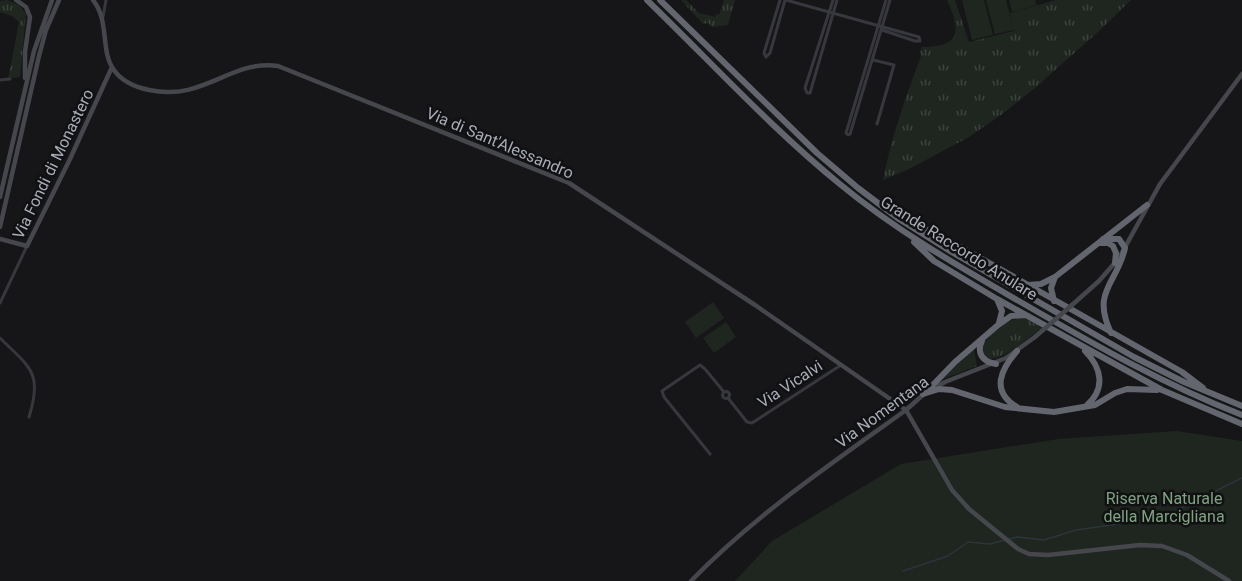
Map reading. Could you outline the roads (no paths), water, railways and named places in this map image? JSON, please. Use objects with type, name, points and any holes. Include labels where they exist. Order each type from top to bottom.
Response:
[{"type":"highway","name":"Grande Raccordo Anulare","points":[[647,0],[801,151],[857,199],[908,236],[1139,369],[1194,396],[1242,415]]},
{"type":"highway","name":"Grande Raccordo Anulare","points":[[660,0],[817,153],[893,214],[935,242],[1159,370],[1242,405]]},
{"type":"highway","points":[[1025,284],[1041,284],[1055,277],[1147,205]]},
{"type":"highway","points":[[893,214],[952,243],[1182,372],[1210,393]]},
{"type":"highway","points":[[908,236],[929,258],[997,299],[1162,390],[1242,424]]},
{"type":"highway","points":[[1103,239],[1118,238],[1123,241],[1125,248],[1103,302],[1104,317],[1111,333]]},
{"type":"highway","points":[[1096,244],[1106,242],[1112,245],[1116,253],[1115,263]]},
{"type":"highway","points":[[1055,277],[1050,290],[1055,301]]},
{"type":"highway","points":[[997,299],[1002,311],[998,325]]},
{"type":"highway","points":[[924,394],[998,325],[1011,316],[1026,315]]},
{"type":"highway","points":[[984,338],[980,345],[981,356],[986,361],[996,364]]},
{"type":"highway","points":[[1078,344],[1093,360],[1100,378],[1100,387],[1095,397],[1082,408]]},
{"type":"highway","points":[[1017,351],[1004,369],[1000,382],[1008,400],[1015,406],[1026,410]]},
{"type":"highway","points":[[924,394],[939,389],[952,390],[992,404],[1054,412],[1098,403],[1123,390],[1143,388],[1162,390]]},
{"type":"street","points":[[16,0],[26,7],[30,17],[25,52],[25,88]]},
{"type":"street","points":[[0,197],[34,51],[52,0]]},
{"type":"street","points":[[0,227],[42,42],[59,0]]},
{"type":"street","points":[[93,0],[102,17],[112,67]]},
{"type":"street","points":[[102,17],[106,0]]},
{"type":"street","points":[[784,0],[770,53],[766,57],[764,53],[784,0]]},
{"type":"street","points":[[784,0],[919,37],[920,41],[881,28]]},
{"type":"street","points":[[833,0],[831,13],[812,86],[810,93],[807,93],[805,88],[831,13],[837,0]]},
{"type":"street","points":[[881,28],[846,132],[848,135],[873,60],[881,28],[888,0]]},
{"type":"street","points":[[873,60],[894,65],[877,124]]},
{"type":"street","name":"Via di Sant'Alessandro","points":[[112,67],[128,83],[140,88],[175,93],[201,87],[254,66],[266,64],[278,66],[569,183],[841,364],[906,410]]},
{"type":"street","name":"Via Fondi di Monastero","points":[[0,303],[112,67]]},
{"type":"street","name":"Via Nomentana","points":[[691,581],[725,546],[756,519],[906,410],[924,394],[942,383],[996,364],[1017,351],[1097,284],[1125,248],[1165,176],[1242,74]]},
{"type":"street","points":[[0,80],[10,79]]},
{"type":"street","points":[[0,238],[27,246]]},
{"type":"street","points":[[0,338],[28,367],[34,378],[36,393],[29,417]]},
{"type":"street","name":"Via Vicalvi","points":[[710,454],[664,397],[662,391],[700,365],[724,392],[723,397],[728,398],[747,422],[752,423],[841,364]]},
{"type":"street","points":[[906,410],[952,490],[969,509],[1010,544],[1023,552],[1048,555],[1131,546],[1162,546],[1187,555],[1228,581]]},
{"type":"waterway","points":[[903,571],[948,556],[968,542],[990,544],[1017,537],[1044,540],[1076,530],[1161,518],[1242,478]]},
{"type":"park label","name":"Riserva Naturale della Marcigliana","points":[[1164,507]]}]
